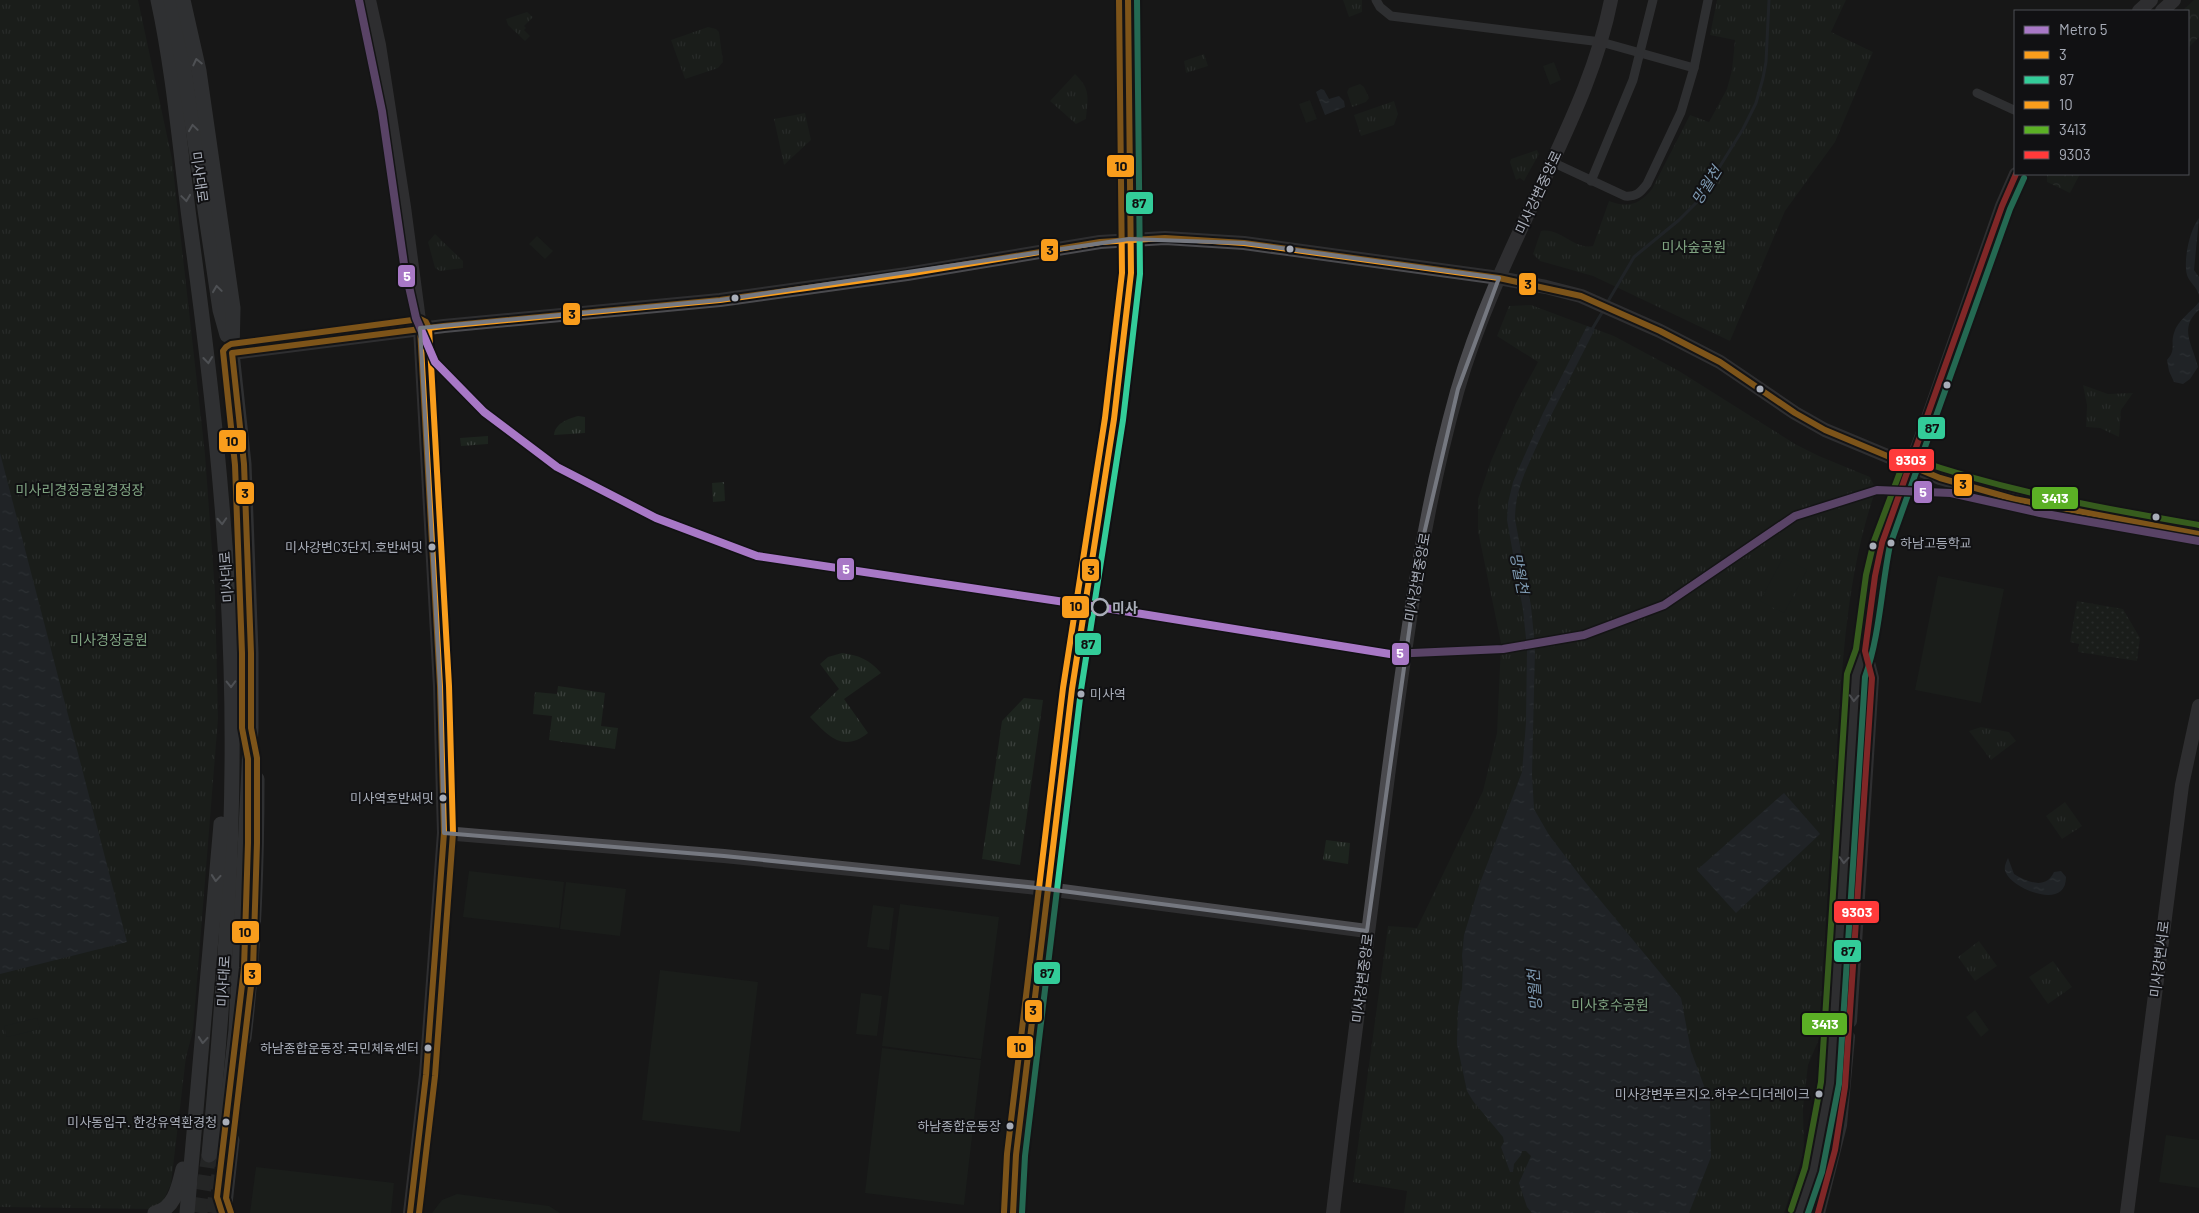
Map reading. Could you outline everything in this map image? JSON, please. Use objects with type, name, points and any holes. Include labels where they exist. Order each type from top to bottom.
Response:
[{"type":"main road","name":"미사대로","points":[[147,0],[172,122],[180,150]]},
{"type":"main road","name":"미사대로","points":[[158,0],[176,100],[180,150],[208,354],[221,485],[231,665],[232,725],[229,864],[221,1024],[221,1155]]},
{"type":"main road","name":"미사대로","points":[[171,0],[185,75],[220,310],[232,354]]},
{"type":"main road","name":"미사대로","points":[[183,0],[199,71],[233,308],[232,354],[244,464],[247,531],[252,653],[251,728],[257,758],[257,843],[252,969],[221,1155]]},
{"type":"main road","points":[[369,0],[379,45],[404,207],[420,328],[440,686],[444,833],[426,1075],[410,1213]]},
{"type":"main road","points":[[1013,1213],[1016,1155],[1045,914],[1046,890],[1072,689],[1114,419],[1131,273],[1129,239],[1128,0]]},
{"type":"main road","name":"미사강변중앙로","points":[[1333,1213],[1367,931],[1407,634],[1421,547],[1458,389],[1499,278],[1580,104],[1601,42],[1611,0]]},
{"type":"main road","points":[[2140,10],[2151,0]]},
{"type":"main road","points":[[2163,10],[2174,0]]},
{"type":"main road","points":[[1834,1018],[1856,675],[1865,651],[1875,576],[1882,543],[1911,467],[2002,206],[2016,175]]},
{"type":"main road","points":[[232,354],[420,328],[720,300],[907,274],[1100,242],[1165,238],[1244,243],[1499,278],[1581,296],[1660,331],[1732,369],[1795,413],[1825,430],[1911,467],[1940,478],[2014,499],[2199,534]]},
{"type":"main road","points":[[1850,1021],[1872,678],[1865,651]]},
{"type":"main road","name":"미사강변서로","points":[[2127,1213],[2182,785],[2199,706]]},
{"type":"main road","points":[[186,1213],[201,1066],[223,794],[232,725]]},
{"type":"main road","points":[[444,833],[724,856],[1046,890],[1367,931]]},
{"type":"main road","points":[[1799,1213],[1813,1170],[1821,1135],[1830,1083],[1833,1035]]},
{"type":"main road","points":[[1818,1213],[1840,1125],[1848,1037]]},
{"type":"main road","points":[[191,1152],[201,1160],[212,1164],[219,1163],[221,1155]]},
{"type":"main road","points":[[155,1213],[160,1212],[173,1201],[191,1152]]},
{"type":"main road","points":[[221,1155],[225,1206],[231,1213]]},
{"type":"street","points":[[1376,0],[1380,7],[1391,16],[1601,42],[1694,68]]},
{"type":"street","points":[[1591,181],[1622,108],[1641,53],[1654,0]]},
{"type":"street","points":[[1552,162],[1625,196],[1634,197],[1641,192],[1647,184],[1681,112],[1694,68],[1708,0]]},
{"type":"street","points":[[1977,93],[2014,110]]},
{"type":"highlighted area","points":[[1129,239],[1244,243],[1499,278],[1458,389],[1421,547],[1367,931],[1047,889],[724,856],[444,833],[440,686],[420,328],[720,300]]},
{"type":"green space","name":"미사경정공원","points":[[0,0],[138,0],[172,159],[205,454],[215,591],[218,719],[193,1031],[186,1057],[171,1184],[163,1201],[150,1209],[0,1207]]},
{"type":"green space","points":[[1343,0],[1362,0],[1362,12],[1349,17]]},
{"type":"green space","name":"미사숲공원","points":[[1717,0],[1846,0],[1831,32],[1873,52],[1835,142],[1785,211],[1730,341],[1593,276],[1540,261],[1533,254],[1541,231],[1554,232],[1580,245],[1593,246],[1609,201],[1633,204],[1642,199],[1652,189],[1690,115],[1709,122],[1727,89],[1732,70],[1735,40],[1710,35]]},
{"type":"green space","points":[[2194,0],[2199,0],[2199,37],[2189,47],[2189,10],[2183,10]]},
{"type":"green space","points":[[527,12],[533,17],[524,26],[526,28],[524,30],[530,36],[525,41],[508,25],[506,19]]},
{"type":"green space","points":[[708,27],[719,32],[723,62],[718,68],[685,79],[671,40]]},
{"type":"green space","points":[[1204,54],[1208,66],[1186,73],[1184,61]]},
{"type":"green space","points":[[1554,62],[1561,80],[1550,85],[1543,66]]},
{"type":"green space","points":[[1075,74],[1084,84],[1088,99],[1086,119],[1076,124],[1050,101]]},
{"type":"green space","points":[[1360,84],[1364,87],[1369,98],[1366,102],[1352,107],[1347,92],[1349,88]]},
{"type":"green space","points":[[1310,100],[1317,119],[1306,123],[1299,104]]},
{"type":"green space","points":[[1394,101],[1398,114],[1394,125],[1361,136],[1354,115]]},
{"type":"green space","points":[[805,113],[811,140],[784,165],[774,119]]},
{"type":"green space","points":[[1537,150],[1539,154],[1524,181],[1520,178],[1516,180],[1510,162],[1511,159]]},
{"type":"green space","points":[[2047,175],[2079,175],[2070,193],[2047,182]]},
{"type":"green space","points":[[435,234],[463,261],[463,268],[440,271],[435,268],[428,242]]},
{"type":"green space","points":[[537,236],[553,251],[545,259],[529,244]]},
{"type":"green space","name":"미사호수공원","points":[[1531,305],[1614,336],[1679,371],[1795,444],[1870,477],[1876,489],[1866,523],[1851,591],[1843,661],[1819,1039],[1808,1065],[1803,1108],[1804,1152],[1784,1213],[1404,1213],[1407,1191],[1353,1182],[1388,926],[1417,928],[1483,791],[1497,733],[1501,643],[1478,531],[1478,499],[1491,461],[1516,403],[1538,362],[1497,336],[1509,306]]},
{"type":"green space","points":[[2083,385],[2108,394],[2133,393],[2121,410],[2119,437],[2100,428],[2086,427],[2087,405]]},
{"type":"green space","points":[[578,416],[585,417],[585,433],[554,435],[559,425],[566,420]]},
{"type":"green space","points":[[488,436],[488,444],[461,446],[460,438]]},
{"type":"green space","points":[[724,482],[725,501],[713,502],[712,483]]},
{"type":"green space","points":[[1783,558],[1807,570],[1784,613],[1760,601]]},
{"type":"green space","points":[[1938,576],[2004,589],[1981,703],[1915,690]]},
{"type":"green space","points":[[2077,601],[2123,609],[2140,638],[2137,661],[2078,652],[2079,644],[2070,642]]},
{"type":"green space","points":[[842,653],[864,659],[881,673],[844,699],[868,733],[851,742],[836,740],[810,717],[839,689],[820,664],[828,657]]},
{"type":"green space","points":[[558,686],[605,693],[601,726],[618,728],[615,749],[549,740],[552,716],[533,714],[535,692],[557,694]]},
{"type":"green space","points":[[1024,698],[1043,700],[1020,865],[982,859],[1002,721]]},
{"type":"green space","points":[[1981,727],[2009,732],[2016,741],[1991,760],[1969,731]]},
{"type":"green space","points":[[2065,802],[2082,826],[2062,839],[2046,816]]},
{"type":"green space","points":[[1326,840],[1350,843],[1348,864],[1323,860]]},
{"type":"green space","points":[[469,871],[564,882],[559,928],[463,917]]},
{"type":"green space","points":[[566,882],[626,889],[620,936],[560,929]]},
{"type":"green space","points":[[900,904],[999,917],[981,1059],[882,1046]]},
{"type":"green space","points":[[873,905],[894,908],[889,950],[867,947]]},
{"type":"green space","points":[[1979,941],[1997,966],[1975,981],[1958,957]]},
{"type":"green space","points":[[2053,961],[2072,987],[2048,1004],[2029,977]]},
{"type":"green space","points":[[660,970],[758,982],[740,1132],[642,1120]]},
{"type":"green space","points":[[861,993],[882,996],[877,1036],[856,1034]]},
{"type":"green space","points":[[1975,1010],[1989,1030],[1981,1037],[1966,1017]]},
{"type":"green space","points":[[37,1018],[40,1029],[7,1037],[4,1026]]},
{"type":"green space","points":[[882,1048],[981,1060],[964,1205],[865,1193]]},
{"type":"green space","points":[[2166,1135],[2199,1140],[2199,1188],[2159,1182]]},
{"type":"green space","points":[[256,1167],[394,1183],[391,1213],[250,1213]]},
{"type":"green space","points":[[457,1194],[549,1206],[560,1213],[432,1213],[442,1200]]},
{"type":"water","points":[[1321,89],[1324,90],[1329,99],[1339,96],[1344,101],[1345,107],[1325,115],[1316,92]]},
{"type":"water","points":[[2199,218],[2194,270],[2199,277],[2199,295],[2187,275],[2186,261],[2190,237]]},
{"type":"water","points":[[2199,302],[2199,310],[2189,323],[2188,330],[2198,367],[2190,379],[2183,384],[2174,382],[2167,360],[2173,350],[2174,333],[2181,320]]},
{"type":"water","points":[[1587,326],[1595,329],[1530,461],[1522,479],[1517,498],[1515,519],[1531,606],[1535,648],[1532,775],[1534,809],[1549,835],[1581,877],[1681,998],[1691,1051],[1710,1102],[1711,1157],[1689,1213],[1532,1213],[1527,1207],[1519,1183],[1531,1156],[1526,1151],[1522,1151],[1514,1164],[1513,1172],[1510,1172],[1501,1147],[1504,1142],[1503,1137],[1467,1091],[1457,1044],[1464,935],[1480,883],[1522,772],[1526,723],[1527,648],[1523,610],[1507,520],[1508,503],[1513,482],[1543,413]]},
{"type":"water","points":[[0,453],[127,942],[0,974]]},
{"type":"water","points":[[1784,793],[1820,834],[1736,913],[1697,870]]},
{"type":"water","points":[[2008,858],[2014,874],[2030,882],[2041,883],[2051,878],[2054,872],[2061,871],[2066,877],[2064,887],[2057,893],[2049,895],[2038,894],[2018,885],[2010,879],[2005,871]]},
{"type":"waterway","name":"망월천","points":[[1607,303],[1634,257],[1679,220],[1699,200],[1743,129],[1756,103],[1763,78],[1766,62],[1769,0]]},
{"type":"waterway","name":"망월천","points":[[1591,331],[1603,311]]},
{"type":"tunnel","points":[[200,1213],[209,1155]]},
{"type":"tunnel","points":[[213,1213],[222,1155]]},
{"type":"metro line","name":"5","points":[[359,0],[382,111],[404,264],[416,318],[435,362],[484,412],[557,467],[656,518],[757,556],[1105,608],[1390,654],[1503,649],[1584,635],[1664,605],[1795,516],[1877,490],[1951,493],[2040,513],[2199,541]]},
{"type":"transit line","name":"10","points":[[1004,1212],[1007,1154],[1063,688],[1105,418],[1122,273],[1119,0]]},
{"type":"transit line","name":"3","points":[[1013,1213],[1016,1155],[1072,689],[1114,419],[1131,273],[1128,0]]},
{"type":"transit line","name":"87","points":[[1022,1213],[1025,1156],[1081,690],[1123,420],[1140,274],[1137,0]]},
{"type":"transit line","name":"9303","points":[[1818,1213],[1835,1150],[1845,1087],[1872,678],[1865,651],[1875,576],[1882,543],[2002,206],[2016,175]]},
{"type":"transit line","name":"87","points":[[1808,1213],[1822,1172],[1839,1084],[1865,677],[1874,645],[1890,545],[2010,209],[2024,178]]},
{"type":"transit line","name":"3","points":[[231,1213],[226,1198],[253,969],[257,843],[257,758],[251,728],[251,653],[244,464],[232,353],[444,326],[720,300],[907,274],[1100,242],[1165,238],[1244,243],[1499,278],[1581,296],[1660,331],[1720,362],[1795,413],[1825,430],[1940,478],[2014,499],[2199,534]]},
{"type":"transit line","name":"10","points":[[222,1213],[217,1197],[244,968],[248,843],[248,759],[242,728],[242,653],[235,465],[223,351],[231,344],[420,319],[426,322],[429,328],[449,686],[453,833],[435,1076],[419,1213]]},
{"type":"transit line","name":"3","points":[[410,1213],[426,1075],[444,833],[440,686],[420,328]]},
{"type":"transit line","name":"3413","points":[[1914,459],[1949,471],[2019,490],[2199,525]]},
{"type":"transit line","name":"3413","points":[[1791,1210],[1805,1168],[1821,1082],[1847,674],[1856,649],[1866,575],[1874,541],[1903,464]]},
{"type":"place","name":"하남고등학교","points":[[1891,543]]},
{"type":"place","name":"미사강변C3단지.호반써밋","points":[[432,547]]},
{"type":"place","name":"미사","points":[[1100,607]]},
{"type":"place","name":"미사역","points":[[1081,694]]},
{"type":"place","name":"미사역호반써밋","points":[[443,798]]},
{"type":"place","name":"하남종합운동장.국민체육센터","points":[[428,1048]]},
{"type":"place","name":"미사강변푸르지오.하우스디더레이크","points":[[1819,1094]]},
{"type":"place","name":"미사동입구. 한강유역환경청","points":[[226,1122]]},
{"type":"place","name":"하남종합운동장","points":[[1010,1126]]},
{"type":"park label","name":"미사리경정공원경정장","points":[[80,489]]}]
